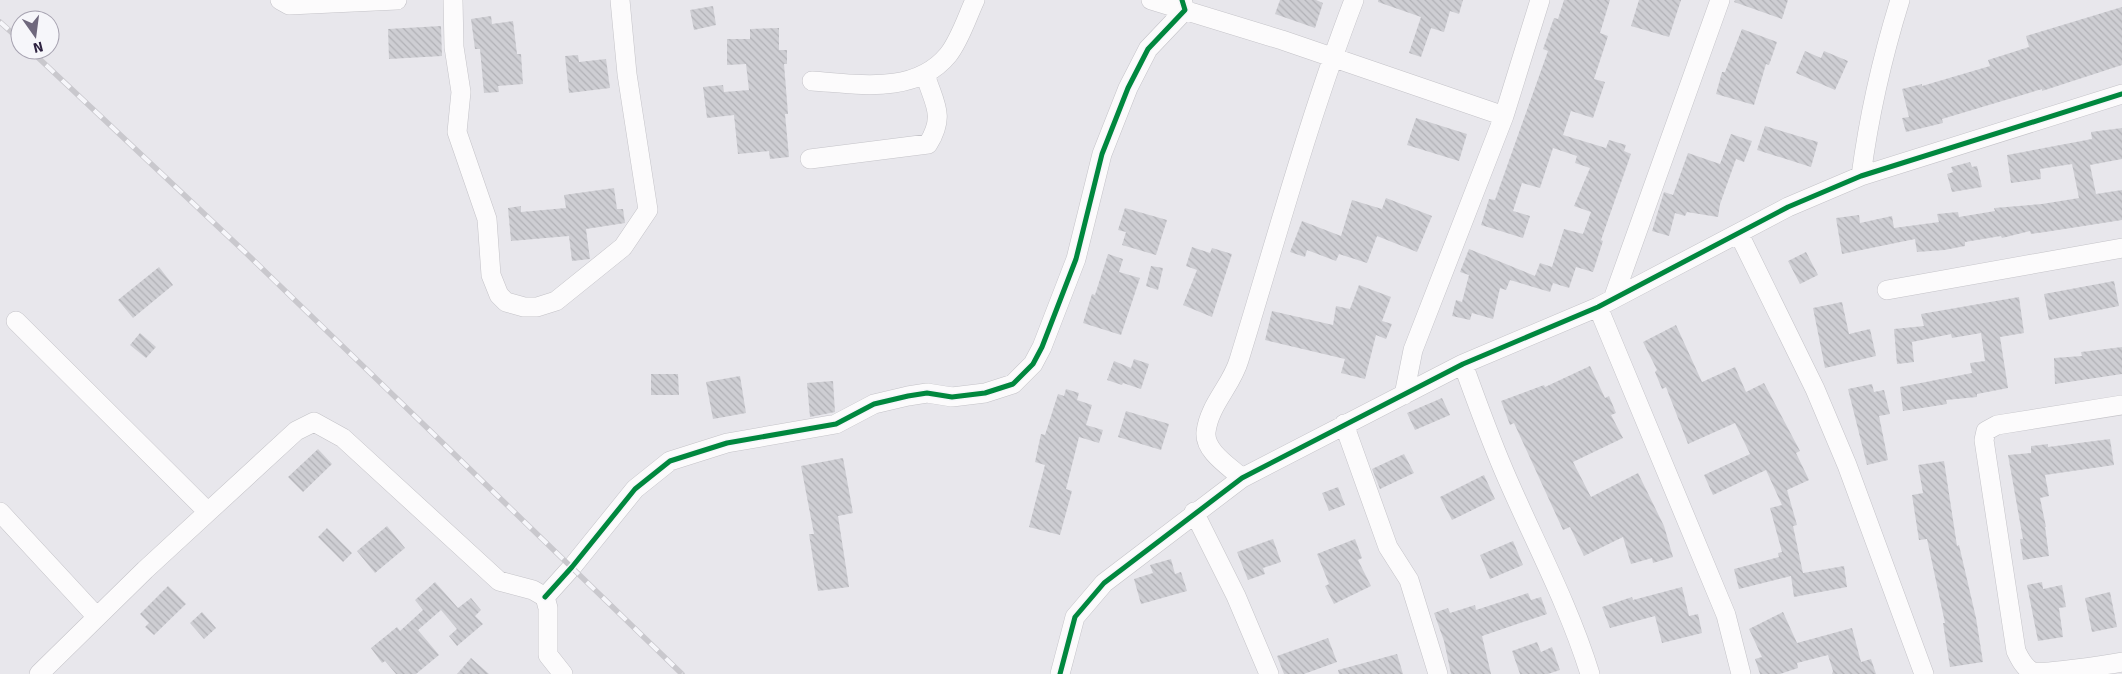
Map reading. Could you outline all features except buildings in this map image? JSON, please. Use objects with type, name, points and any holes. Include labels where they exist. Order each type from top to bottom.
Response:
[{"type":"street","points":[[280,0],[289,5],[397,0]]},
{"type":"street","points":[[453,0],[454,47],[461,92],[457,132],[487,219],[491,275],[499,294],[506,302],[524,307],[556,301],[623,247],[648,210],[627,74],[620,0]]},
{"type":"street","points":[[812,81],[876,85],[903,82],[931,72],[949,53],[975,0]]},
{"type":"street","points":[[1151,0],[1184,5],[1504,116]]},
{"type":"street","points":[[1242,478],[1210,448],[1206,432],[1212,412],[1236,370],[1332,56],[1354,0]]},
{"type":"street","points":[[1404,395],[1413,350],[1504,116],[1540,0]]},
{"type":"street","points":[[1720,0],[1606,303],[1726,614],[1741,674]]},
{"type":"street","points":[[1862,176],[1871,106],[1900,0]]},
{"type":"street","points":[[545,597],[572,567],[635,488],[670,461],[727,443],[836,424],[874,404],[908,396],[927,393],[952,397],[985,392],[1013,384],[1033,364],[1042,347],[1076,259],[1102,154],[1128,88],[1148,49],[1184,5]]},
{"type":"street","points":[[810,159],[928,144],[937,130],[939,118],[925,74]]},
{"type":"street","points":[[1060,674],[1075,617],[1104,583],[1194,512],[1242,478],[1463,364],[1606,303],[1788,207],[1862,176],[2122,94]]},
{"type":"street","points":[[1739,234],[1815,389],[1847,465],[1924,674]]},
{"type":"street","points":[[1887,290],[2122,248]]},
{"type":"street","points":[[16,321],[208,512]]},
{"type":"street","points":[[1463,364],[1504,471],[1545,556],[1578,637],[1590,674]]},
{"type":"street","points":[[2122,405],[1997,425],[1986,431],[1984,440],[2016,651],[2023,665],[2033,673],[2050,673],[2122,662]]},
{"type":"street","points":[[39,674],[208,512],[296,431],[314,422],[343,438],[499,581],[534,590],[545,597],[548,608],[548,655],[563,674]]},
{"type":"street","points":[[1344,424],[1384,539],[1409,580],[1438,674]]},
{"type":"street","points":[[0,512],[97,617]]},
{"type":"street","points":[[1194,512],[1236,596],[1269,674]]},
{"type":"railway","points":[[0,22],[10,31]]},
{"type":"railway","points":[[41,60],[246,253],[682,674]]},
{"type":"cycle path","points":[[545,597],[572,567],[635,489],[670,461],[727,443],[836,424],[874,404],[908,396],[927,393],[952,397],[985,393],[1013,384],[1033,364],[1042,347],[1076,259],[1102,154],[1128,88],[1148,49],[1185,10],[1182,0]]},
{"type":"cycle path","points":[[1060,674],[1075,617],[1104,583],[1242,478],[1463,364],[1598,307],[1788,207],[1861,176],[2122,94]]}]
